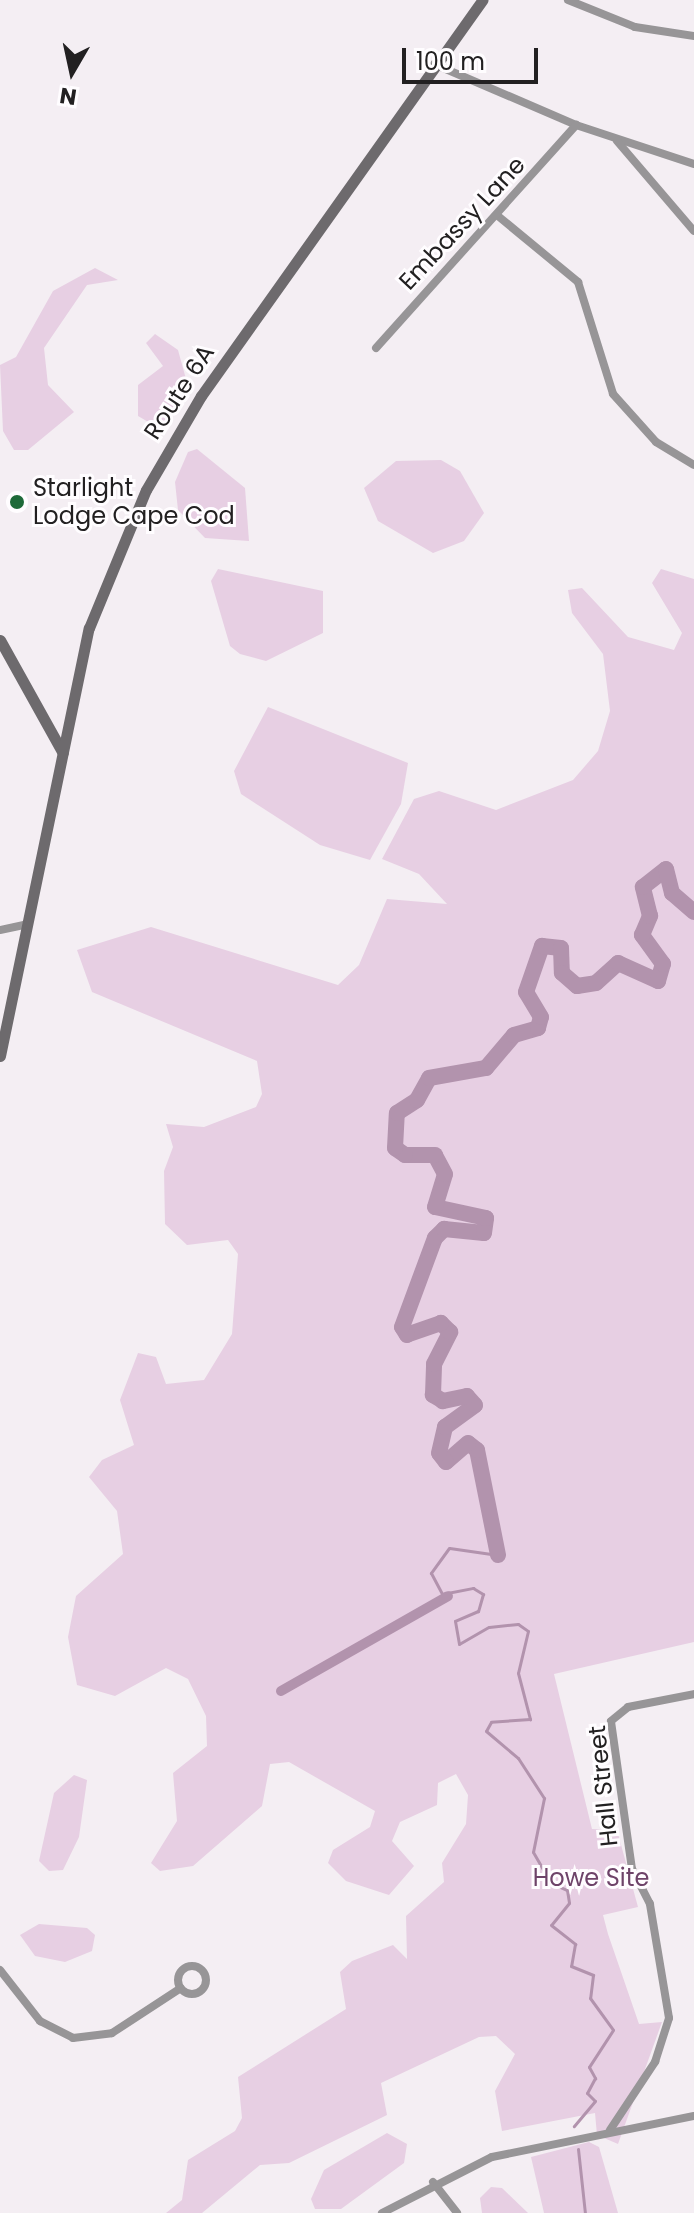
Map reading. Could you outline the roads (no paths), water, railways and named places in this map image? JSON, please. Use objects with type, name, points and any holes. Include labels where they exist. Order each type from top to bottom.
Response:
[{"type":"main road","name":"Route 6A","points":[[0,1056],[97,601],[163,454],[433,64],[482,0]]},
{"type":"main road","points":[[0,640],[63,753]]},
{"type":"street","points":[[568,0],[635,27],[694,36]]},
{"type":"street","points":[[433,64],[617,141],[694,164]]},
{"type":"street","name":"Embassy Lane","points":[[376,348],[498,216],[576,125]]},
{"type":"street","points":[[617,141],[694,231]]},
{"type":"street","points":[[498,216],[578,282],[613,394],[656,442],[694,465]]},
{"type":"street","points":[[0,930],[28,924]]},
{"type":"street","name":"Hall Street","points":[[610,2130],[669,2027],[650,1904],[632,1869],[611,1721],[624,1709],[694,1694]]},
{"type":"street","points":[[0,1970],[40,2021],[73,2038],[112,2033],[181,1988]]},
{"type":"street","points":[[382,2213],[433,2182],[492,2157],[610,2130],[694,2116]]},
{"type":"street","points":[[433,2182],[457,2213]]},
{"type":"waterway","points":[[498,1555],[477,1450],[468,1443],[446,1462],[439,1453],[445,1427],[475,1405],[467,1396],[443,1401],[433,1395],[434,1364],[450,1332],[441,1323],[407,1335],[402,1327],[435,1238],[444,1229],[484,1233],[486,1218],[435,1207],[445,1174],[435,1155],[405,1155],[395,1148],[397,1113],[417,1100],[429,1078],[486,1068],[514,1035],[538,1028],[541,1017],[526,992],[542,946],[561,948],[562,973],[577,986],[596,983],[618,963],[658,981],[663,964],[642,935],[650,916],[643,887],[666,869],[672,893],[694,912]]},
{"type":"waterway","points":[[498,1555],[449,1548],[431,1573],[442,1594],[473,1588],[483,1594],[478,1611],[455,1621],[459,1644],[489,1627],[518,1624],[528,1631],[518,1673],[530,1719],[491,1722],[486,1731],[518,1758],[544,1798],[533,1852],[551,1883],[567,1890],[569,1903],[551,1925],[575,1944],[571,1966],[593,1975],[590,1998],[613,2030],[589,2067],[595,2078],[587,2093],[595,2101],[574,2126]]},
{"type":"waterway","points":[[281,1691],[448,1596]]},
{"type":"waterway","points":[[578,2149],[585,2213]]},
{"type":"place","name":"Starlight Lodge Cape Cod","points":[[17,502]]},
{"type":"park label","name":"Howe Site","points":[[591,1878]]}]
